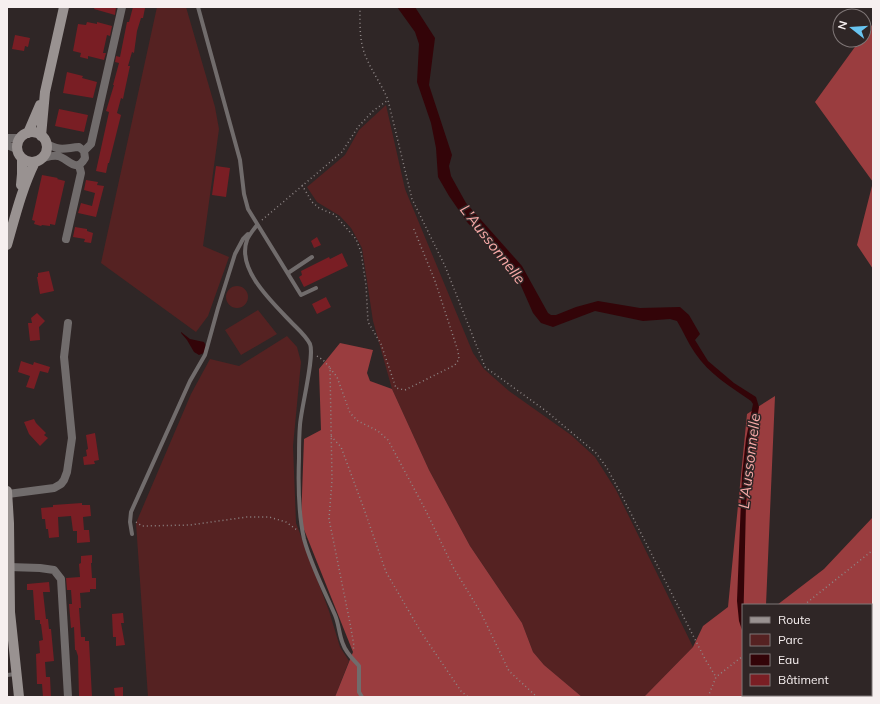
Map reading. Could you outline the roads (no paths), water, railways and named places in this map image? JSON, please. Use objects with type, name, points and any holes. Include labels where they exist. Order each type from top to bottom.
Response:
[{"type":"main road","points":[[7,245],[28,177],[38,160],[46,151],[44,140],[45,92],[64,7]]},
{"type":"main road","points":[[17,209],[22,174],[20,154],[17,146],[24,136],[45,92]]},
{"type":"main road","points":[[24,136],[37,134],[44,140]]},
{"type":"main road","points":[[20,154],[26,161],[38,160]]},
{"type":"main road","points":[[7,492],[10,523],[9,567],[12,674],[19,697]]},
{"type":"street","points":[[84,151],[91,144],[122,7]]},
{"type":"street","points":[[7,138],[24,136]]},
{"type":"street","points":[[44,140],[58,149],[68,150],[79,148],[84,151]]},
{"type":"street","points":[[7,145],[20,154]]},
{"type":"street","points":[[79,165],[85,158],[84,151]]},
{"type":"street","points":[[38,160],[56,155],[76,166],[79,165]]},
{"type":"street","points":[[66,238],[81,173],[79,165]]},
{"type":"street","points":[[7,492],[54,488],[61,484],[64,480],[72,438],[64,357],[68,323]]},
{"type":"street","points":[[9,567],[54,570],[61,579],[68,697]]},
{"type":"lane","points":[[198,7],[240,160],[244,194],[248,209],[301,295],[316,288]]},
{"type":"lane","points":[[257,225],[247,239],[245,258],[248,268],[259,286],[306,337],[310,345],[312,354],[300,426],[298,488],[300,518],[311,562],[337,620],[343,644],[346,651],[359,666],[359,692],[362,697]]},
{"type":"lane","points":[[132,534],[130,522],[131,512],[190,381],[205,355],[235,254],[243,239],[257,225]]},
{"type":"lane","points":[[288,273],[312,257]]},
{"type":"water","name":"L'Aussonnelle","points":[[397,7],[415,7],[435,38],[429,85],[452,155],[449,166],[451,176],[466,203],[522,266],[548,313],[551,315],[556,315],[576,307],[598,301],[640,308],[680,307],[689,315],[700,334],[695,340],[708,361],[734,383],[756,397],[759,407],[751,457],[746,504],[742,630],[739,621],[737,601],[742,475],[746,439],[753,404],[721,380],[701,361],[692,349],[677,321],[670,319],[643,321],[595,311],[553,327],[541,323],[533,313],[518,279],[467,222],[438,177],[436,148],[431,123],[417,82],[419,44],[415,32]]},
{"type":"water","points":[[181,332],[190,339],[204,342],[206,346],[204,353],[199,355],[194,352]]}]
